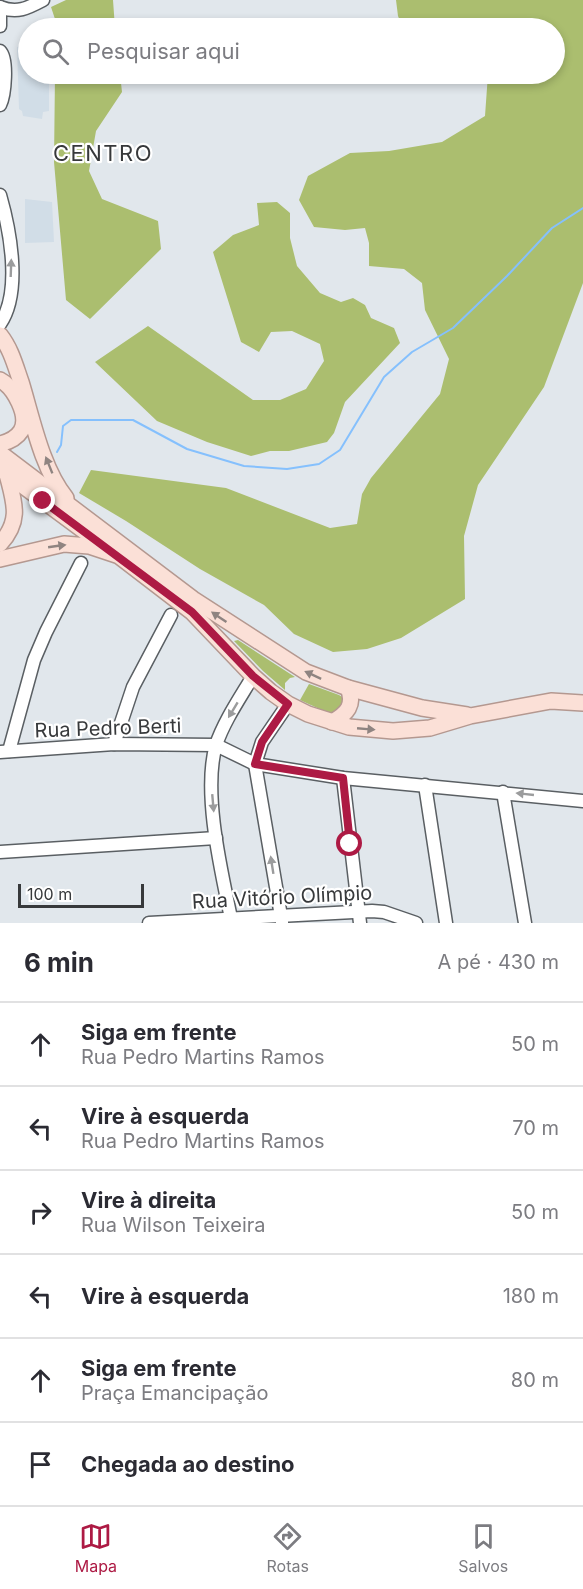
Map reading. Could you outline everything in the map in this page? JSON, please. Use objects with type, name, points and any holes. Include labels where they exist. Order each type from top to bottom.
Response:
[{"type":"main road","points":[[0,335],[10,352],[51,471],[64,496],[80,514]]},
{"type":"main road","points":[[0,380],[7,383],[14,392],[23,421],[20,432],[15,438],[0,444]]},
{"type":"main road","points":[[0,453],[80,514],[192,612],[253,676],[288,704],[350,727],[393,731],[437,727],[470,716],[551,701],[583,704]]},
{"type":"main road","points":[[0,544],[12,528],[15,514],[15,503],[3,470]]},
{"type":"main road","points":[[3,470],[124,553],[306,672],[348,687],[422,708],[470,716]]},
{"type":"main road","points":[[0,559],[64,544],[124,553]]},
{"type":"main road","points":[[332,722],[347,712],[350,706],[348,687]]},
{"type":"street","points":[[0,26],[0,7],[9,11],[19,11],[44,0]]},
{"type":"street","points":[[0,51],[5,58],[3,97],[0,105]]},
{"type":"street","points":[[0,195],[10,233],[12,253],[9,305],[0,324]]},
{"type":"street","points":[[5,751],[34,660],[81,563]]},
{"type":"street","points":[[114,744],[133,687],[171,615]]},
{"type":"street","points":[[231,920],[216,838],[211,785],[212,770],[216,745],[227,720],[253,676]]},
{"type":"street","points":[[281,920],[255,764],[262,742],[288,704]]},
{"type":"street","name":"Rua Pedro Berti","points":[[5,751],[114,744],[216,745]]},
{"type":"street","points":[[216,745],[255,764],[343,778],[583,801]]},
{"type":"street","points":[[343,778],[358,917]]},
{"type":"street","points":[[425,785],[446,923]]},
{"type":"street","points":[[503,792],[525,923]]},
{"type":"street","points":[[0,852],[216,838]]},
{"type":"street","name":"Rua Vitório Olímpio","points":[[149,923],[358,917],[384,912],[416,923]]},
{"type":"shaded area","points":[[18,84],[49,84],[49,111],[43,112],[42,119],[23,116],[19,109]]},
{"type":"shaded area","points":[[25,199],[52,202],[54,242],[25,243]]},
{"type":"green space","points":[[66,0],[113,0],[114,18],[55,18],[51,7]]},
{"type":"green space","points":[[396,0],[583,0],[583,283],[544,387],[478,485],[464,536],[465,599],[401,638],[367,649],[333,652],[294,634],[264,605],[200,569],[79,493],[91,470],[226,488],[330,528],[357,524],[362,494],[371,478],[440,394],[449,359],[425,310],[422,283],[404,269],[369,266],[369,243],[365,228],[345,230],[314,227],[299,200],[308,176],[350,153],[389,151],[442,142],[485,116],[487,84],[565,84],[565,18],[399,18]]},
{"type":"green space","points":[[55,84],[121,84],[122,92],[96,131],[89,171],[102,199],[158,221],[161,249],[90,319],[66,300],[54,162]]},
{"type":"green space","points":[[277,202],[290,213],[290,238],[297,266],[320,293],[341,302],[353,298],[365,305],[371,318],[394,328],[400,343],[345,402],[334,433],[327,442],[289,451],[270,451],[251,456],[207,442],[157,421],[95,362],[148,326],[253,400],[280,400],[306,389],[324,361],[320,344],[292,331],[271,332],[259,352],[241,342],[213,252],[233,235],[259,225],[257,203]]},
{"type":"green space","points":[[238,640],[295,677],[285,683],[285,690],[234,641]]},
{"type":"green space","points":[[309,684],[347,700],[340,714],[326,712],[300,700]]},
{"type":"waterway","points":[[57,452],[61,445],[63,426],[71,420],[133,420],[187,449],[244,466],[287,469],[319,464],[340,450],[384,377],[412,352],[453,328],[552,228],[583,208]]},
{"type":"district","name":"CENTRO","points":[[103,153]]},
{"type":"route","points":[[43,501],[192,612],[253,676],[288,704],[262,742],[255,764],[343,778],[350,844]]}]
